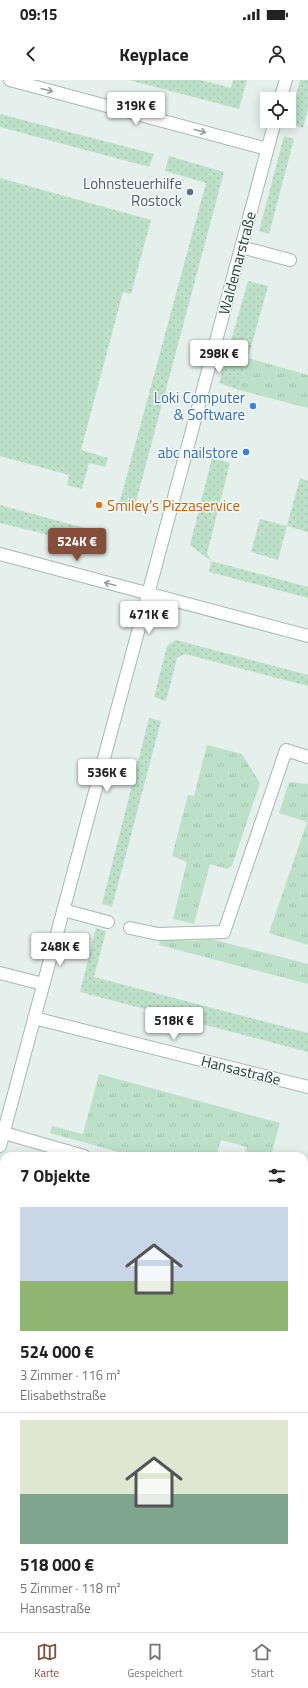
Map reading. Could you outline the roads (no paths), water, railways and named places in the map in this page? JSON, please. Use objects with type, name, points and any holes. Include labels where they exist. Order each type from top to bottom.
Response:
[{"type":"street","points":[[10,80],[267,149]]},
{"type":"street","points":[[282,92],[286,80]]},
{"type":"street","name":"Waldemarstraße","points":[[0,1146],[272,128]]},
{"type":"street","points":[[241,247],[290,260]]},
{"type":"street","points":[[0,554],[308,636]]},
{"type":"street","points":[[130,928],[158,934],[224,932],[286,750],[308,757]]},
{"type":"street","points":[[63,910],[108,922]]},
{"type":"street","points":[[0,973],[43,984]]},
{"type":"street","name":"Hansastraße","points":[[34,1018],[308,1087]]},
{"type":"street","points":[[4,1133],[70,1152]]},
{"type":"place","name":"Lohnsteuerhilfe Rostock","points":[[190,192]]},
{"type":"place","name":"Loki Computer & Software","points":[[253,406]]},
{"type":"place","name":"abc nailstore","points":[[246,452]]},
{"type":"place","name":"Smiley’s Pizzaservice","points":[[99,505]]}]
